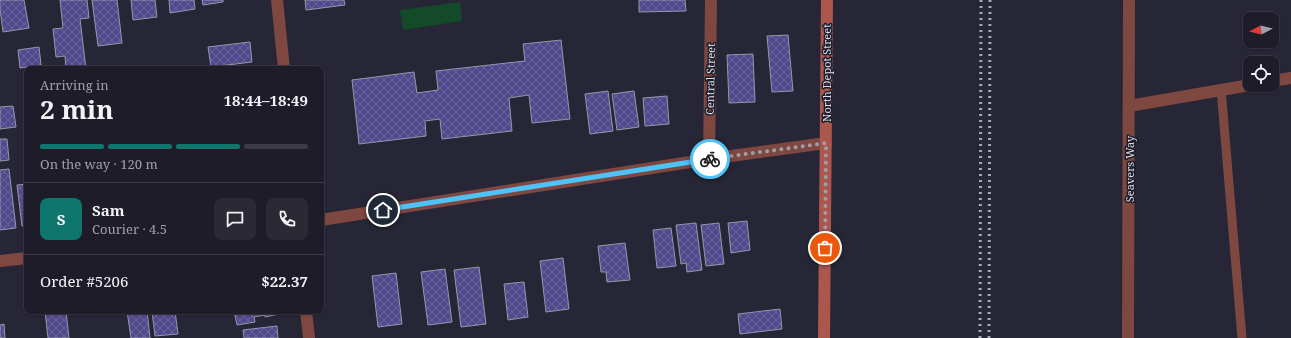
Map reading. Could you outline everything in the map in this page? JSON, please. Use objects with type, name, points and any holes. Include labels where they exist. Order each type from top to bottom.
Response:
[{"type":"street","points":[[277,0],[284,66]]},
{"type":"street","name":"Central Street","points":[[709,159],[711,0]]},
{"type":"street","name":"North Depot Street","points":[[824,338],[827,0]]},
{"type":"street","name":"Seavers Way","points":[[1128,338],[1129,0]]},
{"type":"street","points":[[1279,80],[1291,78]]},
{"type":"street","points":[[1129,106],[1243,86]]},
{"type":"street","points":[[324,220],[709,159],[826,143]]},
{"type":"street","points":[[0,261],[24,258]]},
{"type":"street","points":[[306,314],[309,338]]},
{"type":"lane","points":[[1221,89],[1242,338]]},
{"type":"green space","points":[[460,2],[462,21],[403,30],[400,10]]},
{"type":"building","points":[[0,0],[24,0],[29,28],[3,32]]},
{"type":"building","points":[[60,0],[87,0],[89,18],[80,19],[86,66],[66,66],[65,56],[56,57],[53,29],[63,28]]},
{"type":"building","points":[[92,0],[117,0],[122,43],[98,46]]},
{"type":"building","points":[[131,0],[155,0],[157,17],[133,20]]},
{"type":"building","points":[[169,0],[194,0],[195,9],[170,13]]},
{"type":"building","points":[[202,0],[223,0],[223,2],[203,5]]},
{"type":"building","points":[[305,0],[344,0],[345,5],[306,10]]},
{"type":"building","points":[[639,0],[685,0],[686,11],[639,12]]},
{"type":"building","points":[[788,35],[793,91],[772,92],[767,36]]},
{"type":"building","points":[[561,40],[570,119],[532,123],[529,95],[509,98],[512,131],[442,139],[440,119],[425,121],[426,136],[359,144],[352,80],[414,72],[417,93],[438,90],[436,71],[525,61],[523,44]]},
{"type":"building","points":[[250,42],[252,62],[211,66],[208,47]]},
{"type":"building","points":[[39,47],[41,65],[24,66],[24,67],[20,68],[18,50]]},
{"type":"building","points":[[753,54],[755,102],[729,103],[727,55]]},
{"type":"building","points":[[608,91],[613,131],[590,134],[585,94]]},
{"type":"building","points":[[634,91],[639,127],[617,130],[612,94]]},
{"type":"building","points":[[667,96],[669,124],[645,126],[643,98]]},
{"type":"building","points":[[13,106],[16,127],[0,129],[0,107]]},
{"type":"building","points":[[0,139],[7,139],[9,160],[0,161]]},
{"type":"building","points":[[9,169],[16,228],[0,230],[0,170]]},
{"type":"building","points":[[24,184],[24,226],[22,226],[17,185]]},
{"type":"building","points":[[747,221],[750,250],[731,253],[728,223]]},
{"type":"building","points":[[696,223],[702,270],[687,272],[686,263],[681,264],[676,225]]},
{"type":"building","points":[[719,223],[724,264],[706,266],[701,225]]},
{"type":"building","points":[[671,228],[676,266],[657,268],[653,230]]},
{"type":"building","points":[[625,243],[630,280],[607,282],[606,272],[601,272],[598,246]]},
{"type":"building","points":[[563,258],[569,309],[546,312],[540,261]]},
{"type":"building","points":[[479,267],[486,324],[461,327],[454,270]]},
{"type":"building","points":[[445,269],[452,322],[428,325],[421,272]]},
{"type":"building","points":[[396,273],[402,324],[378,327],[372,276]]},
{"type":"building","points":[[524,282],[528,317],[508,320],[504,284]]},
{"type":"building","points":[[780,309],[782,329],[740,334],[738,314]]},
{"type":"building","points":[[45,314],[66,314],[69,338],[48,338]]},
{"type":"building","points":[[127,314],[147,314],[150,338],[131,338]]},
{"type":"building","points":[[152,314],[175,314],[178,334],[155,336]]},
{"type":"building","points":[[235,314],[279,314],[265,317],[265,315],[254,317],[255,322],[237,325]]},
{"type":"building","points":[[4,324],[5,338],[0,338],[0,325]]},
{"type":"building","points":[[277,326],[278,338],[244,338],[243,330]]},
{"type":"railway","points":[[980,338],[981,0]]},
{"type":"railway","points":[[989,338],[990,0]]},
{"type":"way so far","points":[[710,159],[826,143],[825,248]]},
{"type":"route","points":[[383,210],[710,159]]}]
